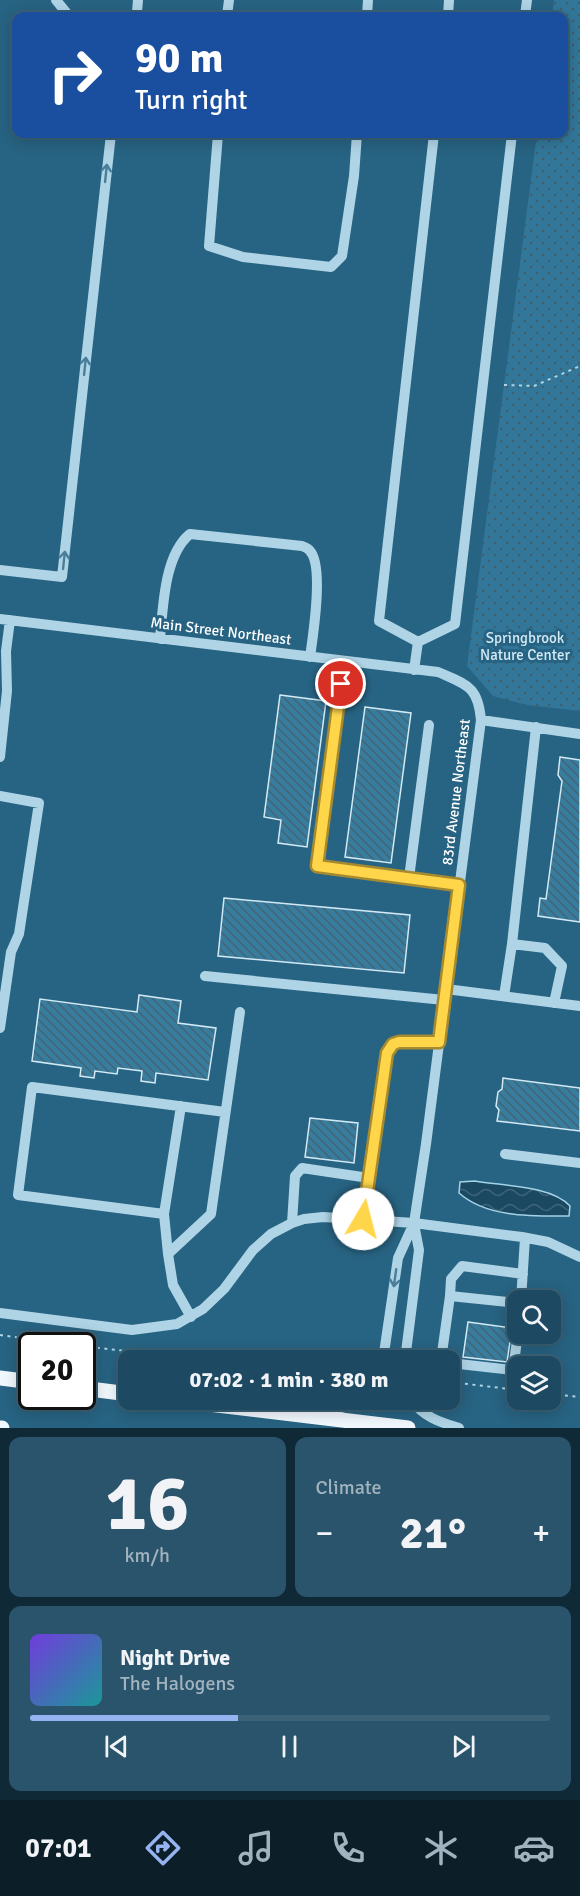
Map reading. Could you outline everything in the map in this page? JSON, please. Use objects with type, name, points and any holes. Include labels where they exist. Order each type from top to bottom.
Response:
[{"type":"main road","points":[[0,1378],[18,1380]]},
{"type":"main road","points":[[96,1390],[118,1393]]},
{"type":"main road","points":[[256,1410],[408,1428]]},
{"type":"street","points":[[56,0],[66,12]]},
{"type":"street","points":[[0,570],[62,578],[111,138]]},
{"type":"street","points":[[218,138],[209,246],[243,257],[331,267],[342,256],[354,176],[357,138]]},
{"type":"street","points":[[418,642],[380,621],[434,138]]},
{"type":"street","points":[[418,642],[455,624],[512,138]]},
{"type":"street","points":[[160,639],[165,597],[174,555],[190,534],[302,546],[310,551],[317,567],[315,616],[310,657]]},
{"type":"street","points":[[0,757],[7,690],[3,661],[5,619]]},
{"type":"street","name":"Main Street Northeast","points":[[5,619],[438,672]]},
{"type":"street","points":[[414,670],[418,642]]},
{"type":"street","points":[[344,661],[317,866],[459,885]]},
{"type":"street","name":"83rd Avenue Northeast","points":[[384,1350],[398,1258],[414,1223],[482,720],[480,703],[473,690],[438,672]]},
{"type":"street","points":[[482,720],[580,734]]},
{"type":"street","points":[[409,878],[429,725]]},
{"type":"street","points":[[504,996],[512,944],[536,727]]},
{"type":"street","points":[[0,796],[39,803],[19,934],[5,951],[0,1028]]},
{"type":"street","points":[[512,944],[544,948],[562,966],[554,1003]]},
{"type":"street","points":[[205,976],[445,994],[504,996],[580,1006]]},
{"type":"street","points":[[168,1254],[211,1214],[240,1012]]},
{"type":"street","points":[[363,1219],[387,1053],[393,1044],[399,1042],[439,1042]]},
{"type":"street","points":[[164,1214],[18,1195],[32,1087],[225,1112]]},
{"type":"street","points":[[181,1106],[164,1214],[173,1286],[191,1317]]},
{"type":"street","points":[[505,1154],[580,1163]]},
{"type":"street","points":[[292,1223],[295,1176],[302,1168],[369,1178]]},
{"type":"street","points":[[0,1313],[132,1330],[163,1327],[191,1317],[203,1309],[224,1289],[254,1250],[271,1234],[304,1219],[323,1217],[414,1223],[525,1238],[548,1242],[580,1257]]},
{"type":"street","name":"83rd Avenue Northeast","points":[[406,1350],[419,1250],[414,1223]]},
{"type":"street","points":[[521,1290],[525,1238]]},
{"type":"street","points":[[442,1350],[451,1279],[456,1271],[462,1266],[523,1274]]},
{"type":"street","points":[[450,1296],[507,1301]]},
{"type":"street","points":[[460,1364],[513,1370],[517,1344]]},
{"type":"street","points":[[304,1416],[332,1410]]},
{"type":"street","points":[[420,1410],[438,1422],[459,1428]]},
{"type":"path","points":[[504,385],[534,386],[580,366]]},
{"type":"path","points":[[0,1335],[18,1337]]},
{"type":"path","points":[[96,1348],[118,1350]]},
{"type":"path","points":[[460,1383],[507,1389]]},
{"type":"path","points":[[561,1395],[580,1397]]},
{"type":"green space","name":"Springbrook Nature Center","points":[[554,0],[580,0],[580,711],[527,705],[493,696],[467,666],[536,138],[568,138],[568,12],[552,12]]},
{"type":"water","points":[[475,1181],[539,1190],[551,1194],[570,1206],[569,1216],[511,1214],[483,1207],[459,1193],[460,1182]]},
{"type":"building","points":[[280,695],[326,701],[307,847],[278,843],[281,820],[264,817]]},
{"type":"building","points":[[365,707],[411,713],[391,863],[345,857]]},
{"type":"building","points":[[560,757],[580,760],[580,922],[538,916],[540,898],[546,899],[562,781],[558,775]]},
{"type":"building","points":[[224,898],[410,915],[404,973],[218,956]]},
{"type":"building","points":[[139,995],[181,1001],[178,1023],[216,1028],[208,1080],[156,1073],[155,1083],[141,1081],[142,1071],[118,1068],[117,1074],[95,1071],[94,1078],[80,1076],[81,1068],[32,1061],[40,999],[137,1012]]},
{"type":"building","points":[[503,1078],[580,1088],[580,1131],[497,1121],[499,1110],[496,1106]]},
{"type":"building","points":[[310,1118],[358,1123],[354,1163],[305,1157]]},
{"type":"building","points":[[468,1322],[507,1327],[507,1344],[510,1344],[507,1362],[463,1357]]},
{"type":"route","points":[[341,684],[317,866],[459,885],[439,1042],[399,1042],[393,1044],[387,1053],[363,1219]]}]
